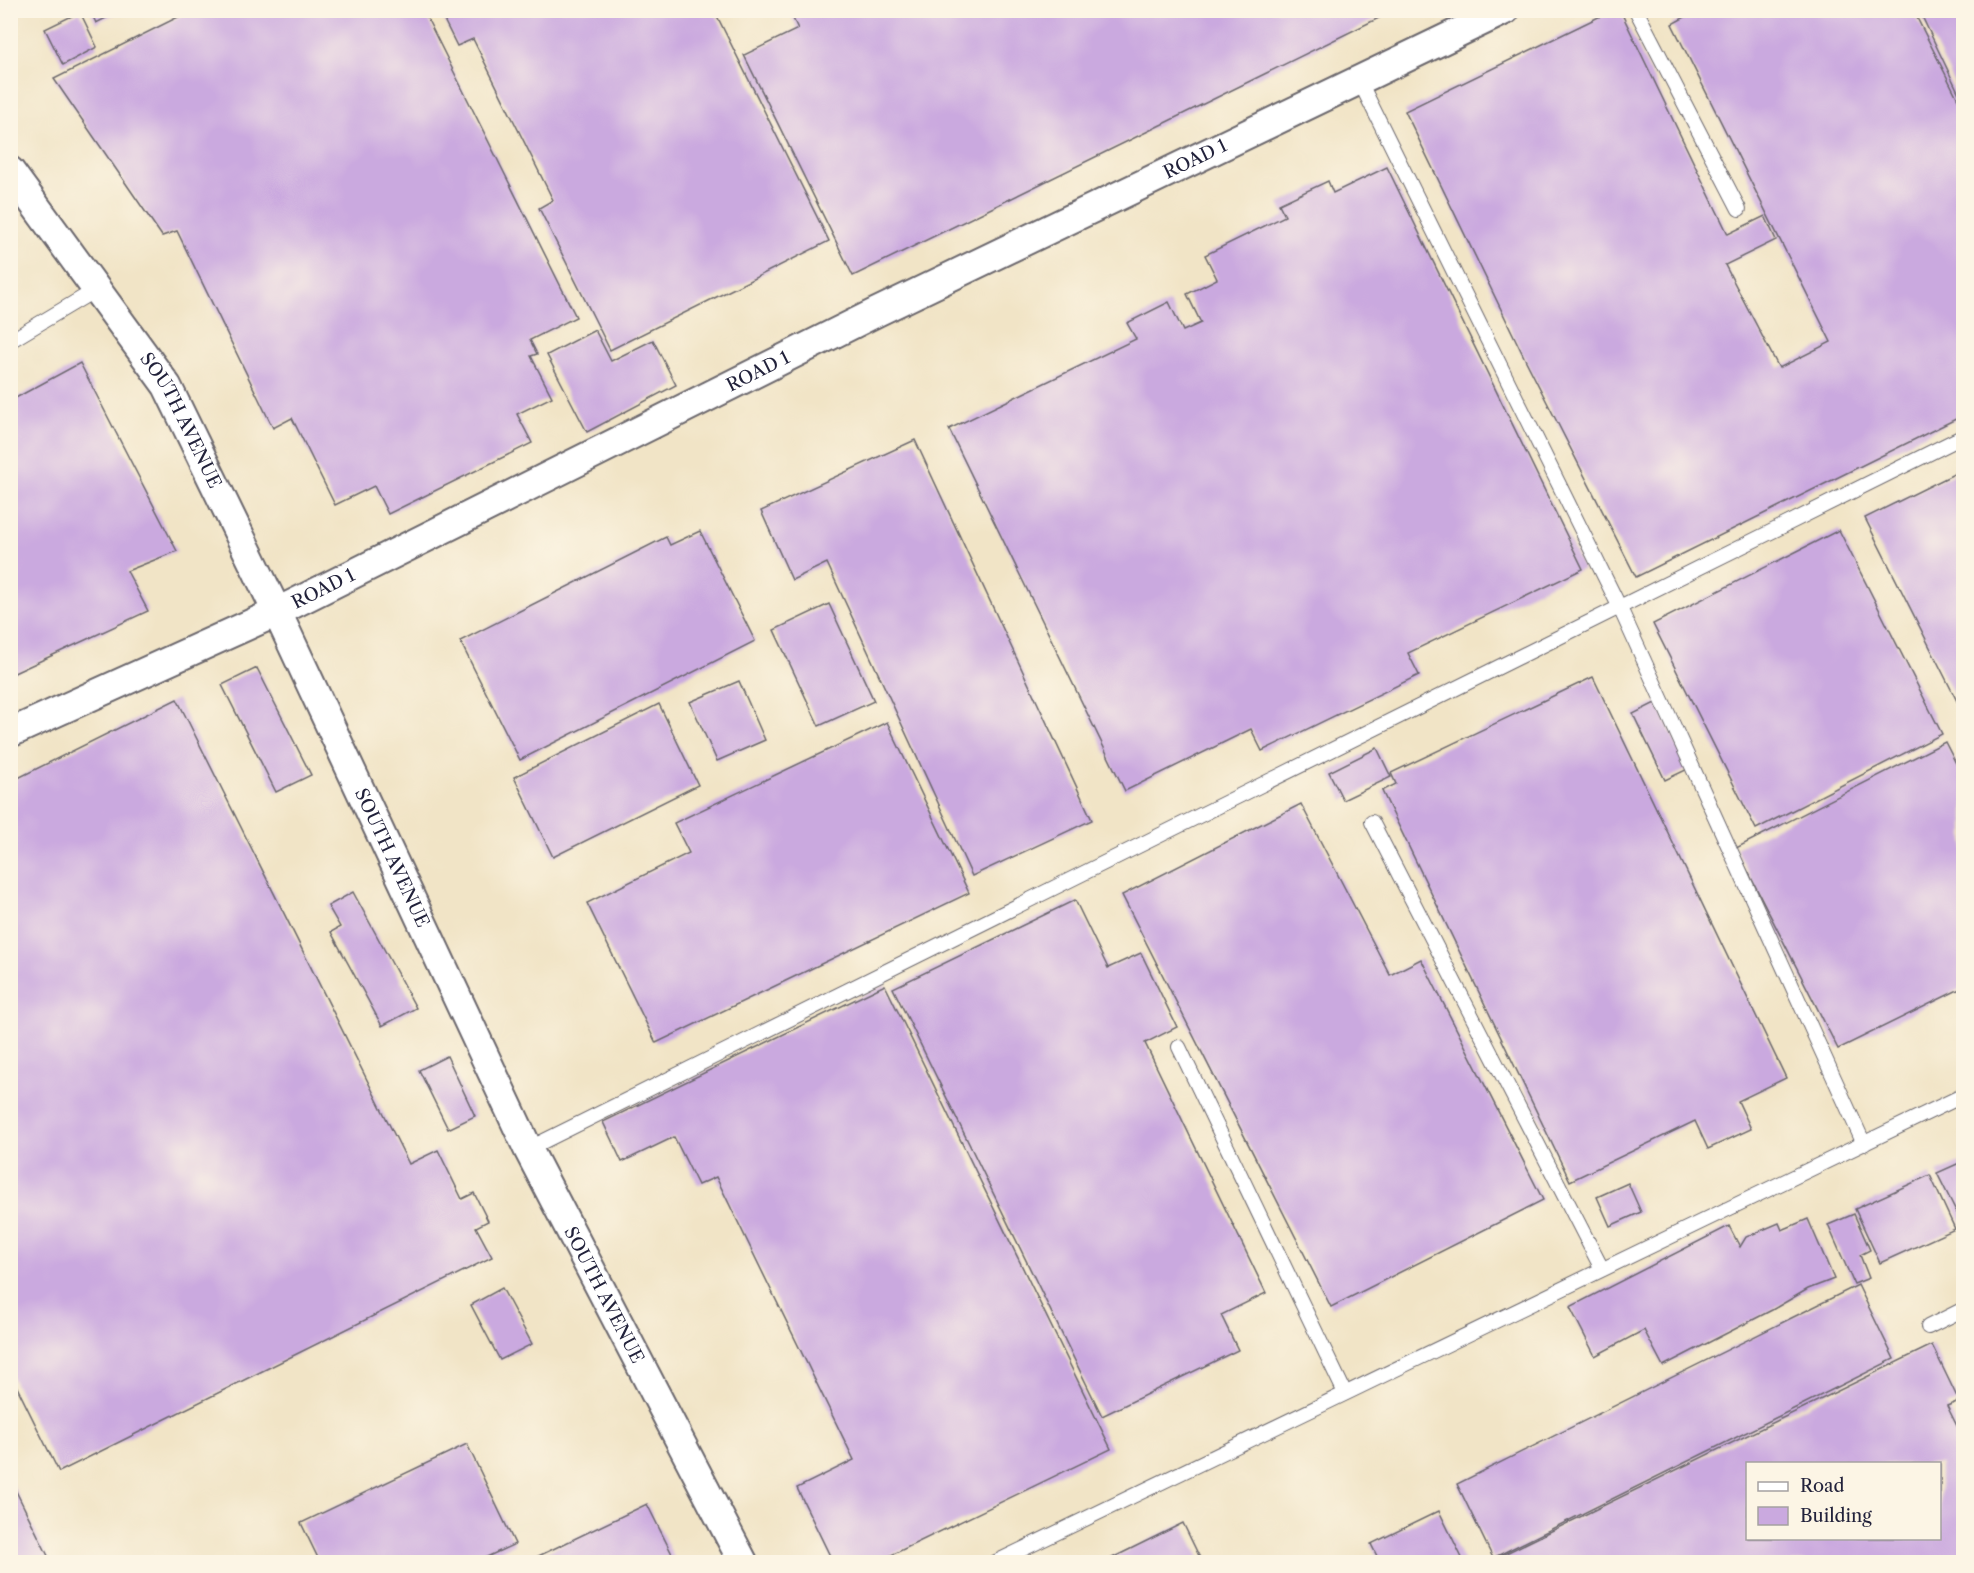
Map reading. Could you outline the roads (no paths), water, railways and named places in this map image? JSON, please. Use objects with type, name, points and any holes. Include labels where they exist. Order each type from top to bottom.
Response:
[{"type":"street","name":"ROAD 1","points":[[10,733],[277,612],[877,312],[1505,10]]},
{"type":"street","name":"SOUTH AVENUE","points":[[10,171],[167,386],[277,612],[528,1149],[743,1563]]},
{"type":"lane","points":[[1636,10],[1739,210]]},
{"type":"lane","points":[[1359,80],[1620,608],[1864,1144]]},
{"type":"lane","points":[[10,341],[97,289]]},
{"type":"lane","points":[[528,1149],[1964,436]]},
{"type":"lane","points":[[1372,822],[1602,1269]]},
{"type":"lane","points":[[1179,1047],[1345,1393]]},
{"type":"lane","points":[[996,1563],[1964,1095]]},
{"type":"lane","points":[[1928,1327],[1964,1309]]}]
